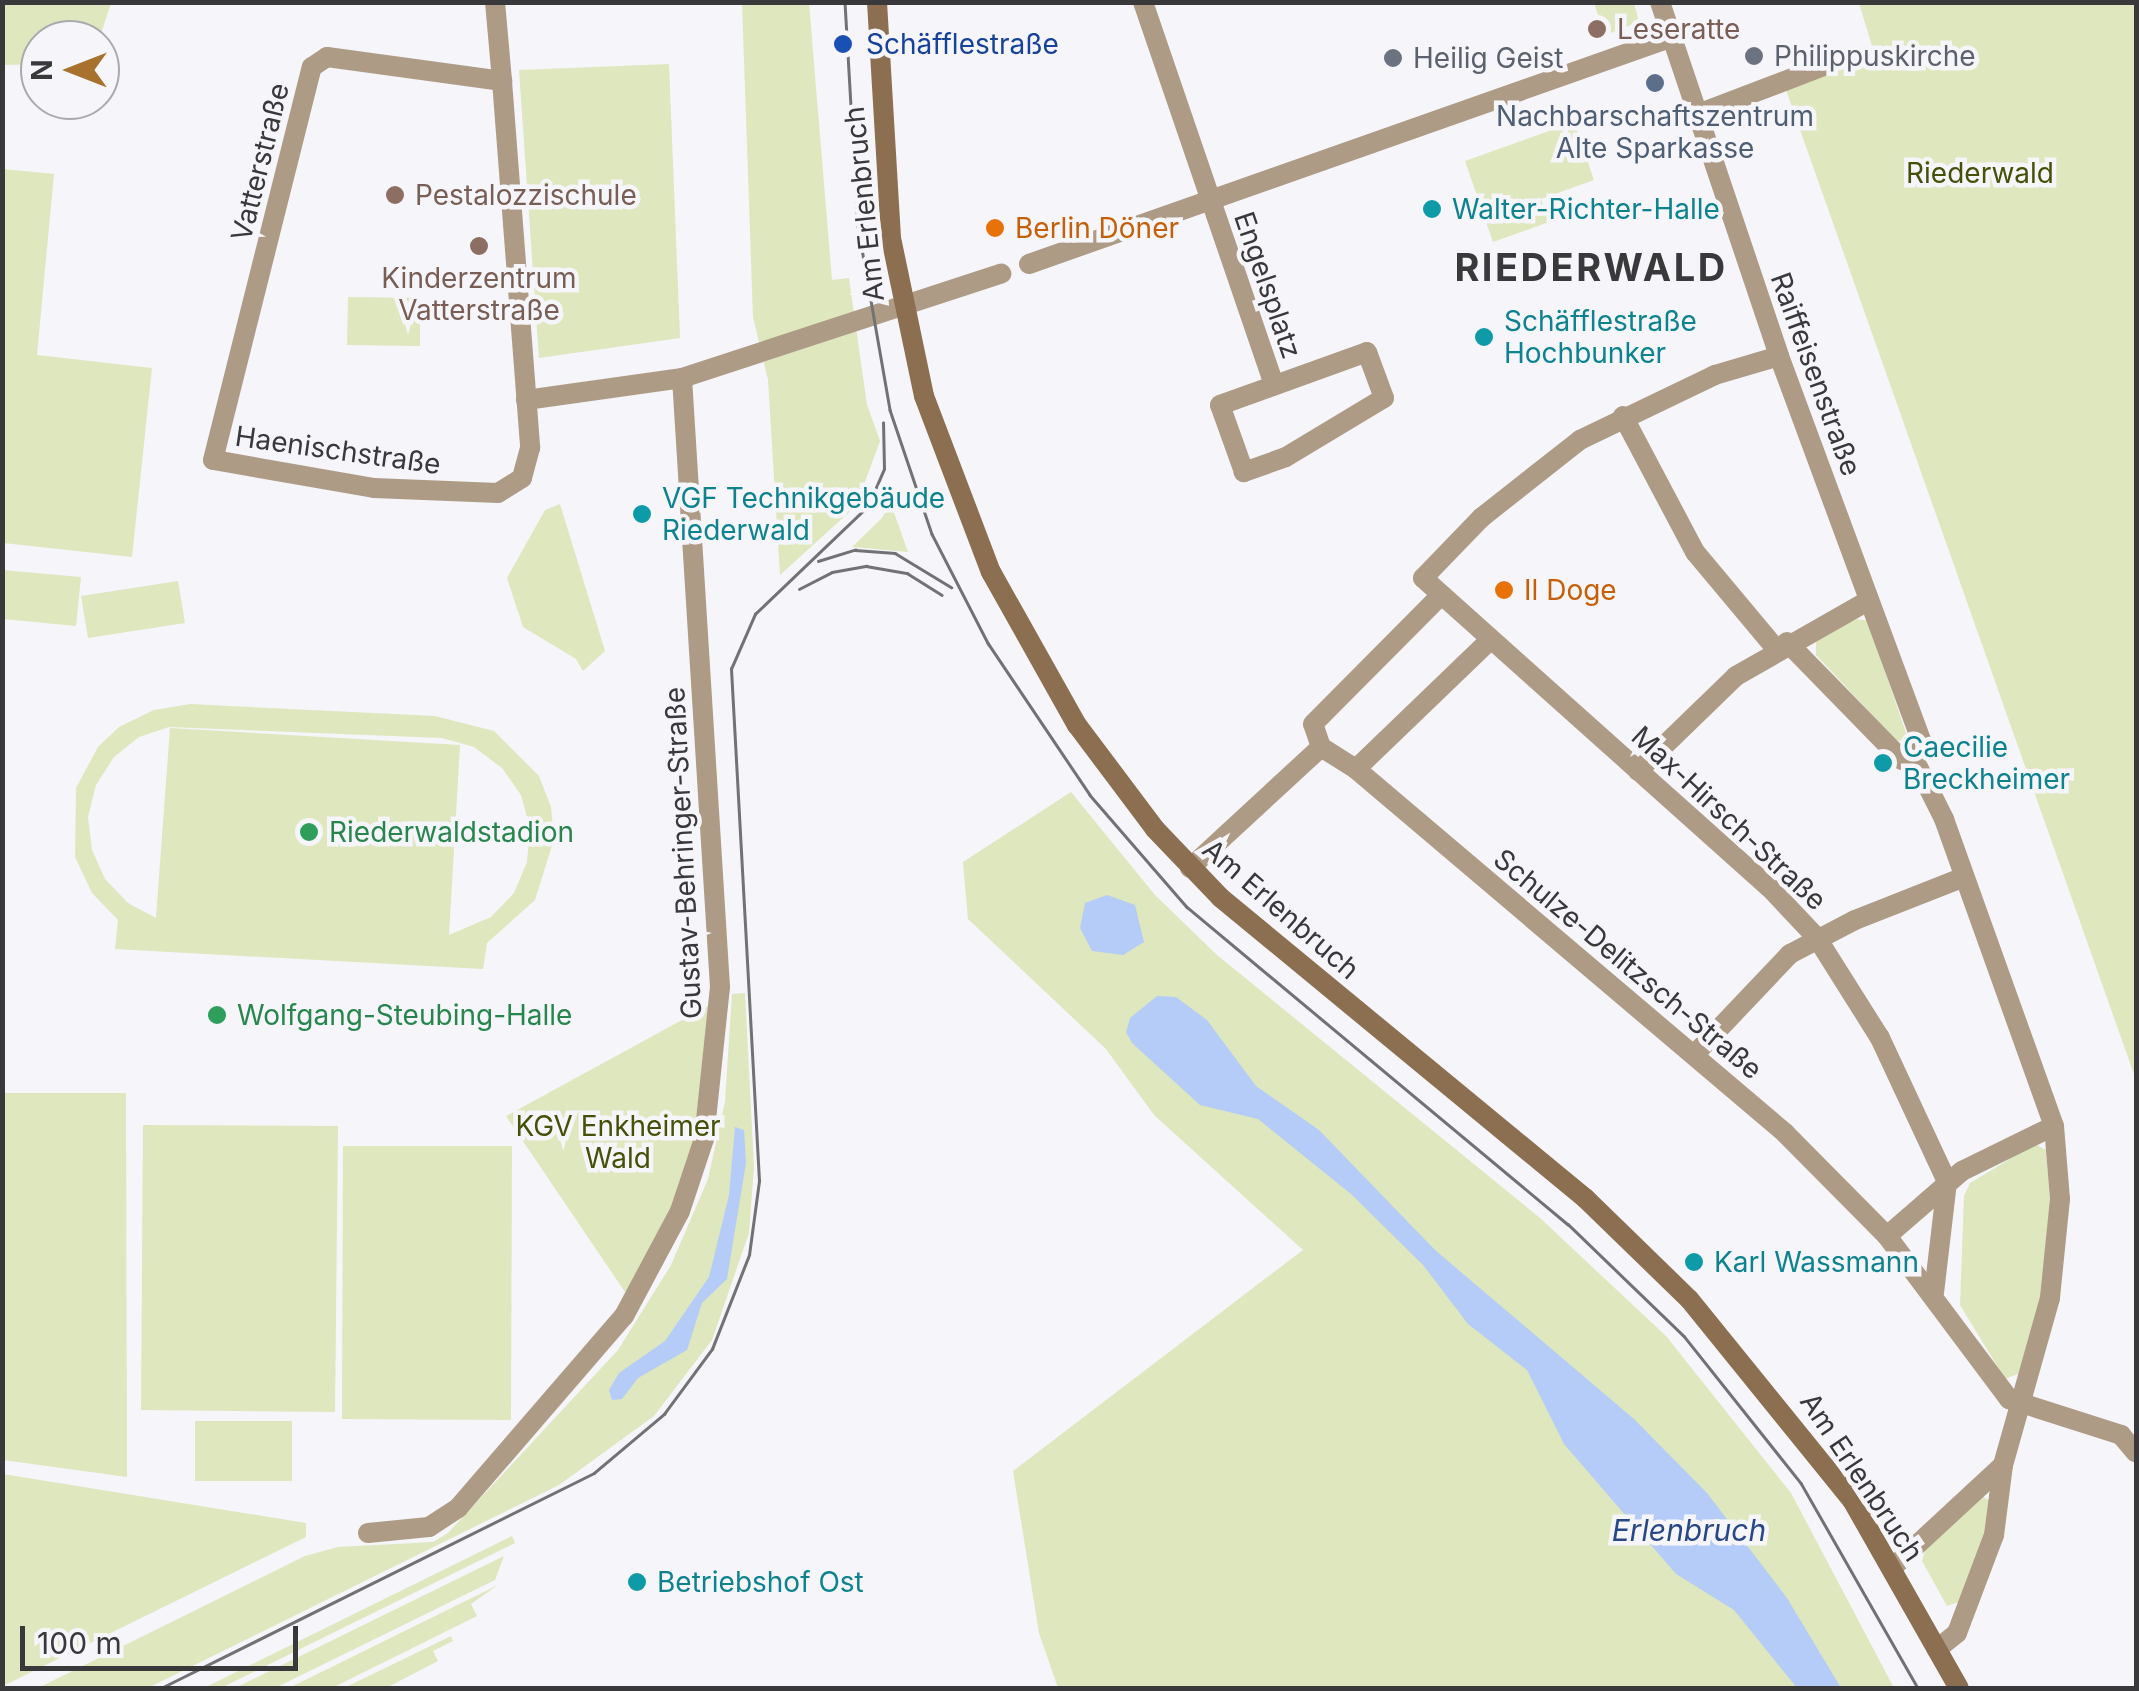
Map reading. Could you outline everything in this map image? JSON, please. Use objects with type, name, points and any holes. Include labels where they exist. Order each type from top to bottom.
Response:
[{"type":"main road","name":"Am Erlenbruch","points":[[877,2],[887,207],[901,305],[952,480],[1011,614],[1105,766],[1190,868],[1637,1246],[1784,1409],[1893,1568],[1958,1688]]},
{"type":"street","points":[[495,2],[526,400],[682,378],[1001,274]]},
{"type":"street","name":"Engelsplatz","points":[[1143,2],[1274,385]]},
{"type":"street","name":"Raiffeisenstraße","points":[[1660,2],[1779,356],[1922,742],[1914,760],[1964,877],[2054,1126],[2057,1250],[2004,1465],[1994,1536],[1957,1633],[1937,1649]]},
{"type":"street","points":[[1029,264],[1673,38]]},
{"type":"street","name":"Vatterstraße","points":[[213,460],[312,67],[326,57],[502,81]]},
{"type":"street","points":[[1695,115],[1824,66]]},
{"type":"street","name":"Engelsplatz","points":[[1367,352],[1384,398],[1286,457],[1244,472],[1220,405],[1274,385],[1367,352]]},
{"type":"street","points":[[1190,868],[1320,747],[1313,724],[1441,595],[1423,578],[1441,556],[1544,465],[1623,416],[1714,375],[1779,356]]},
{"type":"street","name":"Gustav-Behringer-Straße","points":[[368,1533],[429,1527],[458,1508],[624,1316],[680,1211],[704,1139],[720,986],[682,378]]},
{"type":"street","name":"Haenischstraße","points":[[213,460],[374,488],[498,493],[515,486],[526,469],[526,400]]},
{"type":"street","points":[[1623,416],[1695,552],[1781,646],[1902,760],[1914,760]]},
{"type":"street","name":"Max-Hirsch-Straße","points":[[1441,595],[1638,770],[1817,938],[1880,1038],[1947,1182]]},
{"type":"street","points":[[1638,770],[1705,700],[1781,646],[1869,600]]},
{"type":"street","points":[[1356,769],[1490,640]]},
{"type":"street","name":"Schulze-Delitzsch-Straße","points":[[1320,747],[1356,769],[1695,1054],[1888,1236],[1934,1292],[2001,1390],[2020,1404]]},
{"type":"street","points":[[1695,1054],[1790,954],[1817,938],[1964,877]]},
{"type":"street","points":[[1888,1236],[1947,1182],[2054,1126]]},
{"type":"street","points":[[1934,1292],[1947,1182]]},
{"type":"street","points":[[2020,1404],[2113,1432],[2136,1452]]},
{"type":"street","points":[[1893,1568],[2004,1465]]},
{"type":"green space","points":[[3,2],[111,3],[105,20],[20,20],[20,65],[3,65]]},
{"type":"green space","points":[[742,3],[809,3],[832,280],[849,278],[867,405],[880,441],[856,506],[780,575],[768,380],[753,317]]},
{"type":"green space","points":[[1594,3],[1634,3],[1639,22],[1605,35]]},
{"type":"green space","name":"Riederwald","points":[[1859,3],[2136,3],[2136,1080],[1786,90],[1875,56]]},
{"type":"green space","points":[[669,64],[680,338],[539,358],[519,70]]},
{"type":"green space","points":[[1574,122],[1594,180],[1541,199],[1549,222],[1493,242],[1465,161]]},
{"type":"green space","points":[[3,169],[54,174],[37,355],[152,368],[132,557],[3,543]]},
{"type":"green space","points":[[348,297],[420,298],[420,346],[347,345]]},
{"type":"green space","points":[[560,504],[605,651],[583,671],[576,659],[523,627],[507,578],[545,510]]},
{"type":"green space","points":[[891,504],[908,552],[852,547],[881,519]]},
{"type":"green space","points":[[2,570],[81,577],[76,626],[3,619]]},
{"type":"green space","points":[[178,581],[185,623],[88,638],[81,596]]},
{"type":"green space","points":[[1857,619],[1868,621],[1909,742],[1896,740],[1816,655],[1816,637]]},
{"type":"green space","name":"Riederwaldstadion","points":[[190,704],[435,716],[494,731],[539,776],[551,807],[554,839],[535,900],[487,943],[483,969],[115,949],[118,920],[92,893],[75,857],[76,788],[98,747],[119,727],[154,710]],"holes":[[[169,727],[442,738],[474,747],[502,768],[521,795],[530,828],[527,862],[514,893],[491,917],[449,935],[460,745],[170,728],[156,918],[128,903],[105,879],[92,850],[88,817],[96,785],[114,757],[139,737]]]},
{"type":"green space","points":[[1071,792],[1155,895],[1217,955],[1540,1218],[1666,1336],[1791,1493],[1894,1688],[1058,1688],[1039,1633],[1013,1471],[1303,1250],[1154,1115],[1106,1049],[968,919],[963,862]]},
{"type":"green space","points":[[745,993],[754,1167],[749,1233],[712,1340],[654,1416],[559,1485],[148,1688],[38,1688],[305,1556],[338,1547],[433,1542],[448,1533],[618,1350],[671,1265],[708,1179],[725,1102],[732,994]]},
{"type":"green space","name":"KGV Enkheimer Wald","points":[[715,1002],[711,1069],[680,1199],[627,1295],[506,1116]]},
{"type":"green space","points":[[3,1093],[126,1093],[127,1477],[3,1460]]},
{"type":"green space","points":[[143,1125],[338,1126],[335,1412],[141,1410]]},
{"type":"green space","points":[[2035,1144],[2046,1150],[2050,1204],[2044,1290],[2023,1372],[2005,1379],[1960,1305],[1964,1196],[1970,1183]]},
{"type":"green space","points":[[343,1146],[512,1146],[511,1420],[342,1419]]},
{"type":"green space","points":[[195,1421],[292,1421],[292,1481],[195,1481]]},
{"type":"green space","points":[[3,1474],[306,1523],[306,1537],[3,1686]]},
{"type":"green space","points":[[1981,1496],[1992,1502],[1994,1512],[1965,1600],[1947,1606],[1922,1561],[1927,1543]]},
{"type":"green space","points":[[512,1536],[515,1543],[221,1688],[204,1688]]},
{"type":"green space","points":[[504,1556],[495,1580],[275,1688],[235,1688]]},
{"type":"green space","points":[[498,1585],[471,1604],[477,1616],[332,1688],[289,1688]]},
{"type":"green space","points":[[451,1636],[453,1641],[433,1651],[438,1661],[386,1688],[344,1688]]},
{"type":"water","points":[[1107,895],[1135,905],[1144,942],[1123,955],[1092,951],[1080,928],[1085,903]]},
{"type":"water","name":"Erlenbruch","points":[[1157,996],[1176,997],[1207,1020],[1256,1086],[1319,1130],[1435,1250],[1634,1419],[1707,1493],[1787,1598],[1841,1688],[1797,1688],[1734,1610],[1676,1574],[1564,1444],[1527,1370],[1468,1324],[1423,1265],[1351,1194],[1258,1119],[1200,1105],[1132,1043],[1126,1032],[1130,1018]]},
{"type":"water","points":[[735,1127],[744,1130],[746,1163],[727,1279],[702,1303],[687,1350],[638,1378],[622,1399],[612,1400],[609,1390],[619,1373],[665,1341],[709,1277],[729,1195]]},
{"type":"tram line","points":[[845,2],[858,226],[890,410],[932,534],[988,643],[1090,795],[1187,907],[1568,1224],[1684,1336],[1801,1483],[1918,1688]]},
{"type":"tram line","points":[[161,1688],[594,1473],[664,1414],[712,1349],[749,1255],[759,1181],[731,669],[755,614],[868,506],[884,469],[883,423]]},
{"type":"tram line","points":[[818,561],[855,550],[895,553],[951,587]]},
{"type":"tram line","points":[[799,589],[832,572],[866,566],[907,573],[942,595]]},
{"type":"place","name":"Leseratte","points":[[1597,29]]},
{"type":"place","name":"Schäfflestraße","points":[[843,44]]},
{"type":"place","name":"Philippuskirche","points":[[1754,56]]},
{"type":"place","name":"Heilig Geist","points":[[1393,58]]},
{"type":"place","name":"Nachbarschaftszentrum Alte Sparkasse","points":[[1655,83]]},
{"type":"place","name":"Pestalozzischule","points":[[395,195]]},
{"type":"place","name":"Walter-Richter-Halle","points":[[1432,209]]},
{"type":"place","name":"Berlin Döner","points":[[995,228]]},
{"type":"place","name":"Kinderzentrum Vatterstraße","points":[[479,246]]},
{"type":"place","name":"Schäfflestraße Hochbunker","points":[[1484,337]]},
{"type":"place","name":"VGF Technikgebäude Riederwald","points":[[642,514]]},
{"type":"place","name":"Il Doge","points":[[1504,590]]},
{"type":"place","name":"Caecilie Breckheimer","points":[[1883,763]]},
{"type":"place","name":"Riederwaldstadion","points":[[309,832]]},
{"type":"place","name":"Wolfgang-Steubing-Halle","points":[[217,1015]]},
{"type":"place","name":"Karl Wassmann","points":[[1694,1262]]},
{"type":"place","name":"Betriebshof Ost","points":[[637,1582]]},
{"type":"district","name":"RIEDERWALD","points":[[1591,268]]}]
